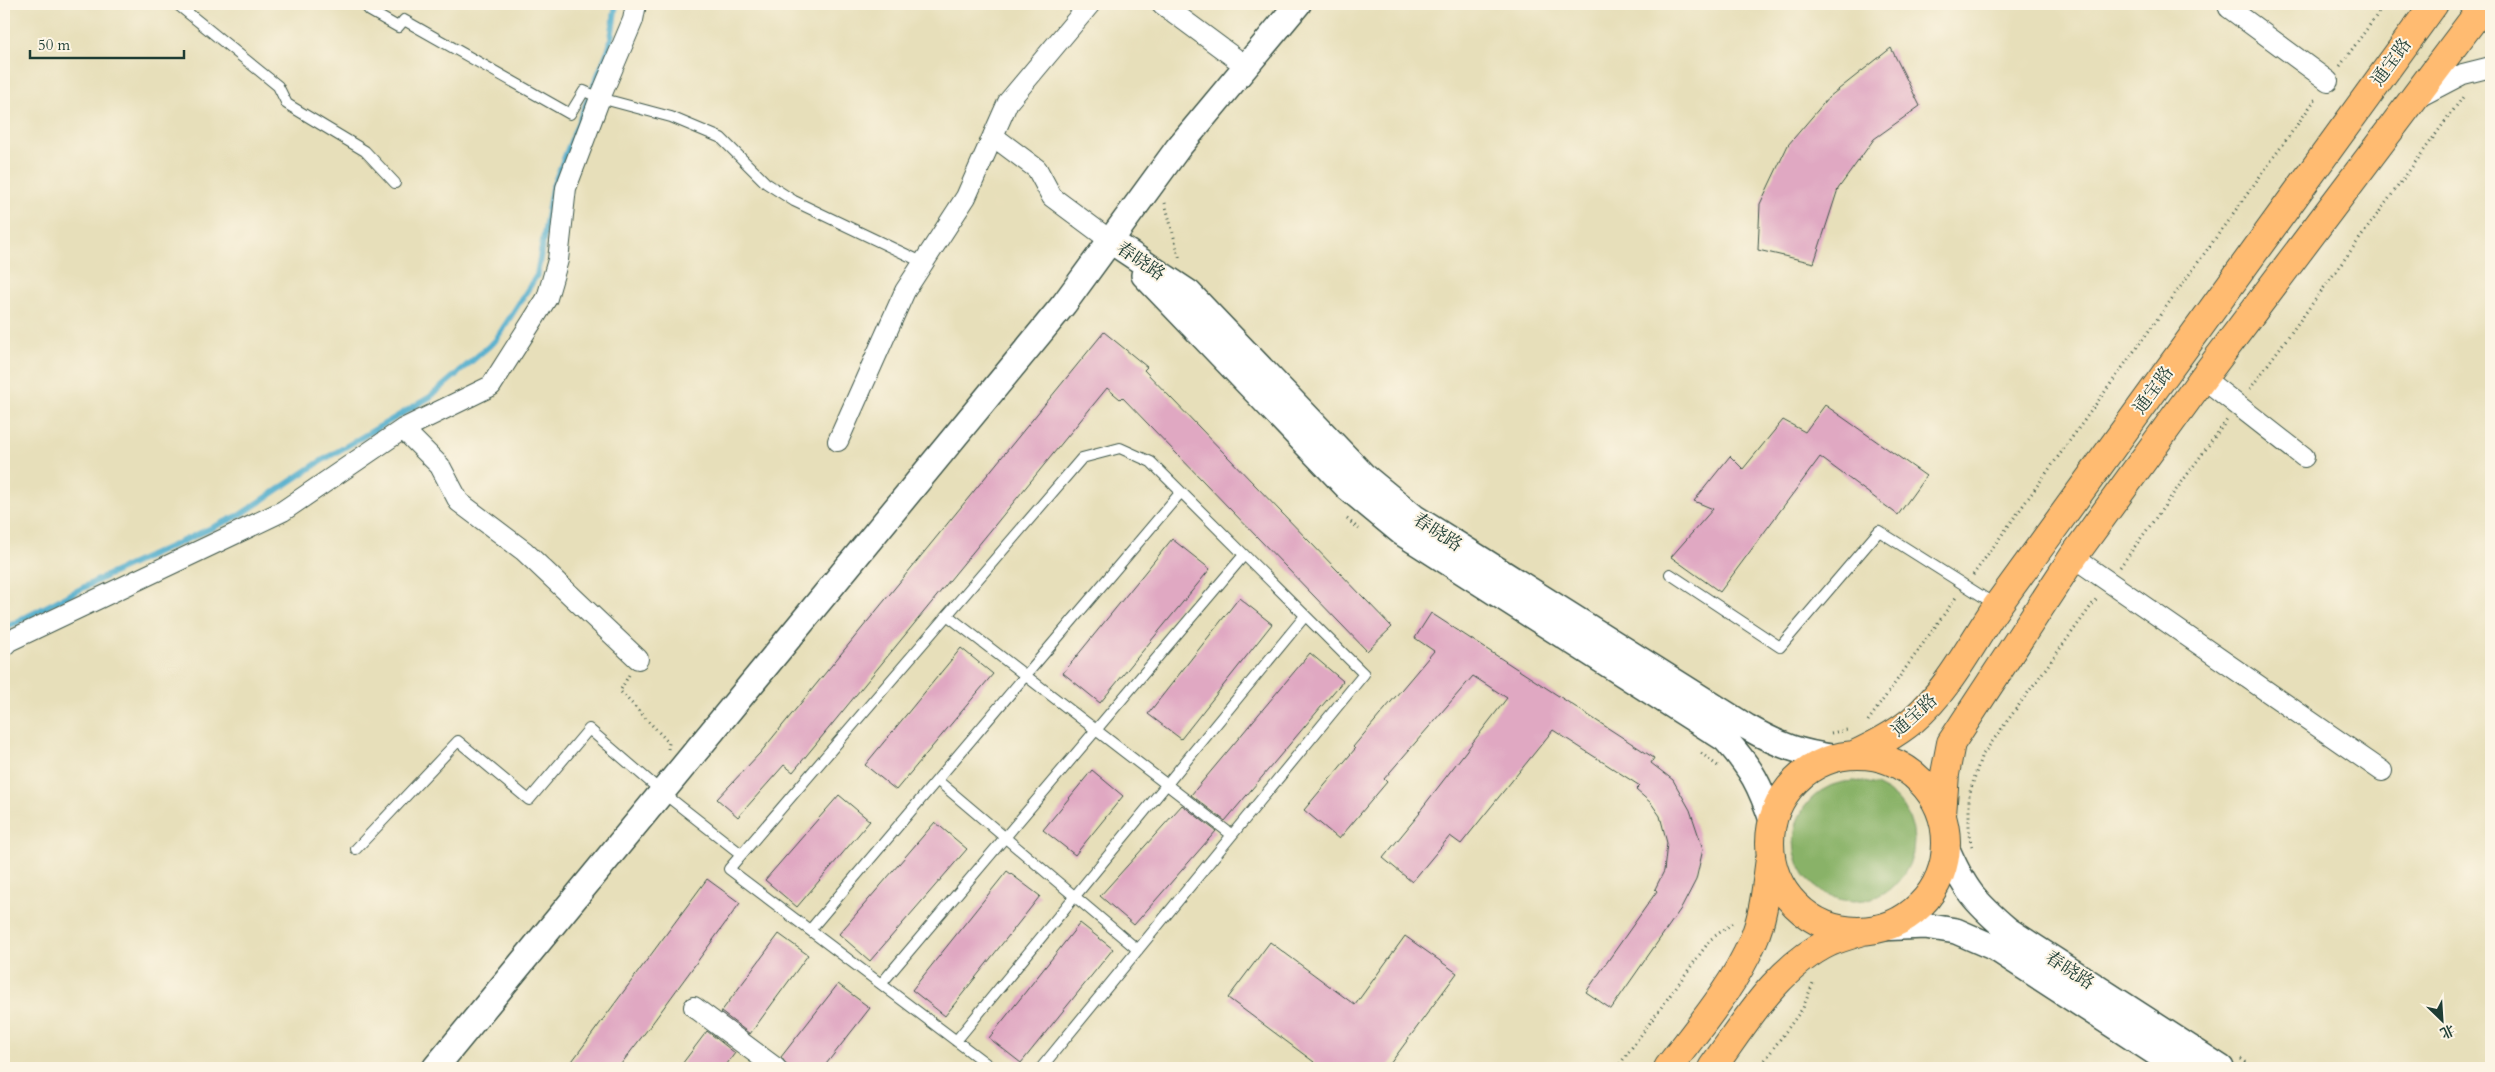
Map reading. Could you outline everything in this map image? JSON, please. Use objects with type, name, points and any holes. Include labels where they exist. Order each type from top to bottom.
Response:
[{"type":"main road","name":"通宝路","points":[[1843,744],[1885,740],[1913,720],[1939,694],[1997,606],[2434,4]]},
{"type":"main road","points":[[1712,1068],[1768,990],[1801,962],[1829,943],[1908,916],[1920,905],[1939,878],[1946,847],[1942,815],[1945,774],[1951,743],[2073,557],[2203,378],[2485,4]]},
{"type":"main road","points":[[1668,1068],[1738,973],[1754,940],[1764,900],[1771,855],[1773,823],[1778,808],[1796,781],[1843,744],[1886,760],[1908,771],[1926,787],[1942,815]]},
{"type":"main road","points":[[1771,855],[1781,886],[1802,910],[1830,926],[1870,930]]},
{"type":"street","points":[[4,646],[18,637],[283,511],[403,429],[491,386],[547,298],[558,260],[566,188],[600,98],[633,20],[636,4]]},
{"type":"street","points":[[838,441],[905,291],[966,197],[1008,102],[1090,4]]},
{"type":"street","points":[[435,1068],[1064,304],[1158,178],[1178,148],[1298,4]]},
{"type":"street","points":[[1169,6],[1247,66]]},
{"type":"street","points":[[2229,8],[2328,81]]},
{"type":"street","points":[[2411,102],[2441,84],[2488,68]]},
{"type":"street","points":[[993,136],[1037,169],[1052,197],[1111,241]]},
{"type":"street","name":"春晓路","points":[[1111,241],[1189,293],[1363,475],[1414,517],[1776,744],[1806,754],[1843,744]]},
{"type":"street","name":"春晓路","points":[[1111,241],[1349,490],[1402,534],[1725,739],[1747,764],[1761,788],[1773,823]]},
{"type":"street","points":[[2203,378],[2304,457]]},
{"type":"street","points":[[403,429],[440,466],[459,502],[524,551],[638,659]]},
{"type":"street","points":[[2073,557],[2382,771]]},
{"type":"street","name":"春晓路","points":[[1946,847],[1959,878],[1978,905],[2008,930],[2230,1063]]},
{"type":"street","name":"春晓路","points":[[1870,930],[1933,927],[1956,931],[1995,948],[2180,1068]]},
{"type":"street","points":[[694,1007],[776,1068]]},
{"type":"lane","points":[[176,4],[278,86],[287,104],[365,151],[396,183]]},
{"type":"lane","points":[[364,4],[370,11],[398,27],[404,20],[570,114],[584,90],[600,98],[671,117],[721,138],[766,183],[794,201],[924,263]]},
{"type":"lane","points":[[992,1068],[728,869],[1082,458],[1120,448],[1151,462],[1364,674],[1041,1068]]},
{"type":"lane","points":[[810,930],[1181,492]]},
{"type":"lane","points":[[1670,574],[1780,647],[1879,531],[1997,606]]},
{"type":"lane","points":[[881,984],[1244,555]]},
{"type":"lane","points":[[947,615],[1232,835]]},
{"type":"lane","points":[[956,1041],[1168,786],[1305,616]]},
{"type":"lane","points":[[356,849],[458,741],[529,800],[589,729],[662,792],[741,854]]},
{"type":"lane","points":[[937,780],[1074,898],[1138,950]]},
{"type":"path","points":[[1863,727],[2385,4]]},
{"type":"path","points":[[1974,851],[1969,835],[1969,795],[1981,757],[2488,68]]},
{"type":"path","points":[[1158,178],[1181,264]]},
{"type":"path","points":[[638,659],[620,691],[669,743],[668,753]]},
{"type":"path","points":[[1617,1068],[1711,939],[1734,922]]},
{"type":"path","points":[[1759,1068],[1803,1008],[1816,975]]},
{"type":"path","points":[[2230,1063],[2255,1068]]},
{"type":"green space","points":[[1854,781],[1877,785],[1897,798],[1910,818],[1914,841],[1910,864],[1897,884],[1877,897],[1854,901],[1831,897],[1811,884],[1798,864],[1794,841],[1798,818],[1811,798],[1831,785]]},
{"type":"building","points":[[1891,48],[1920,106],[1874,139],[1838,189],[1814,263],[1758,250],[1760,204],[1788,145],[1829,97]]},
{"type":"building","points":[[1104,332],[1147,367],[1144,370],[1392,627],[1367,651],[1122,397],[1120,399],[1107,388],[793,772],[784,765],[738,817],[717,799],[760,753]]},
{"type":"building","points":[[1825,405],[1926,476],[1898,515],[1820,457],[1720,592],[1671,557],[1713,509],[1694,501],[1730,456],[1743,469],[1783,420],[1805,432]]},
{"type":"building","points":[[1172,539],[1210,569],[1100,703],[1063,673]]},
{"type":"building","points":[[1239,598],[1272,624],[1181,739],[1148,714]]},
{"type":"building","points":[[1431,613],[1654,758],[1651,763],[1673,780],[1690,810],[1703,849],[1696,880],[1682,907],[1611,1009],[1586,992],[1657,891],[1655,889],[1664,871],[1667,843],[1660,816],[1651,803],[1636,790],[1640,786],[1553,730],[1461,844],[1450,836],[1412,882],[1383,858],[1420,813],[1507,698],[1473,676],[1384,779],[1387,782],[1339,839],[1304,810],[1355,749],[1353,747],[1434,651],[1415,638]]},
{"type":"building","points":[[961,648],[993,674],[896,790],[865,765]]},
{"type":"building","points":[[1310,653],[1343,681],[1225,821],[1191,795]]},
{"type":"building","points":[[1092,770],[1123,796],[1075,855],[1043,830]]},
{"type":"building","points":[[839,795],[870,821],[797,907],[765,880]]},
{"type":"building","points":[[1182,805],[1216,831],[1134,925],[1100,896]]},
{"type":"building","points":[[935,822],[967,849],[870,961],[839,934]]},
{"type":"building","points":[[1007,871],[1040,896],[945,1016],[912,990]]},
{"type":"building","points":[[707,879],[740,903],[651,1025],[618,1068],[567,1068]]},
{"type":"building","points":[[1080,923],[1113,949],[1021,1063],[989,1038]]},
{"type":"building","points":[[779,934],[808,955],[750,1034],[721,1012]]},
{"type":"building","points":[[1405,936],[1457,973],[1387,1068],[1310,1068],[1314,1062],[1228,998],[1270,942],[1355,1005]]},
{"type":"building","points":[[838,984],[870,1008],[823,1068],[789,1068],[781,1057]]},
{"type":"building","points":[[707,1031],[735,1053],[724,1068],[679,1068]]},
{"type":"waterway","points":[[592,90],[610,46],[616,4]]},
{"type":"waterway","points":[[4,631],[11,625],[108,575],[240,515],[318,463],[430,397],[495,341],[537,275],[552,189],[588,99]]}]
